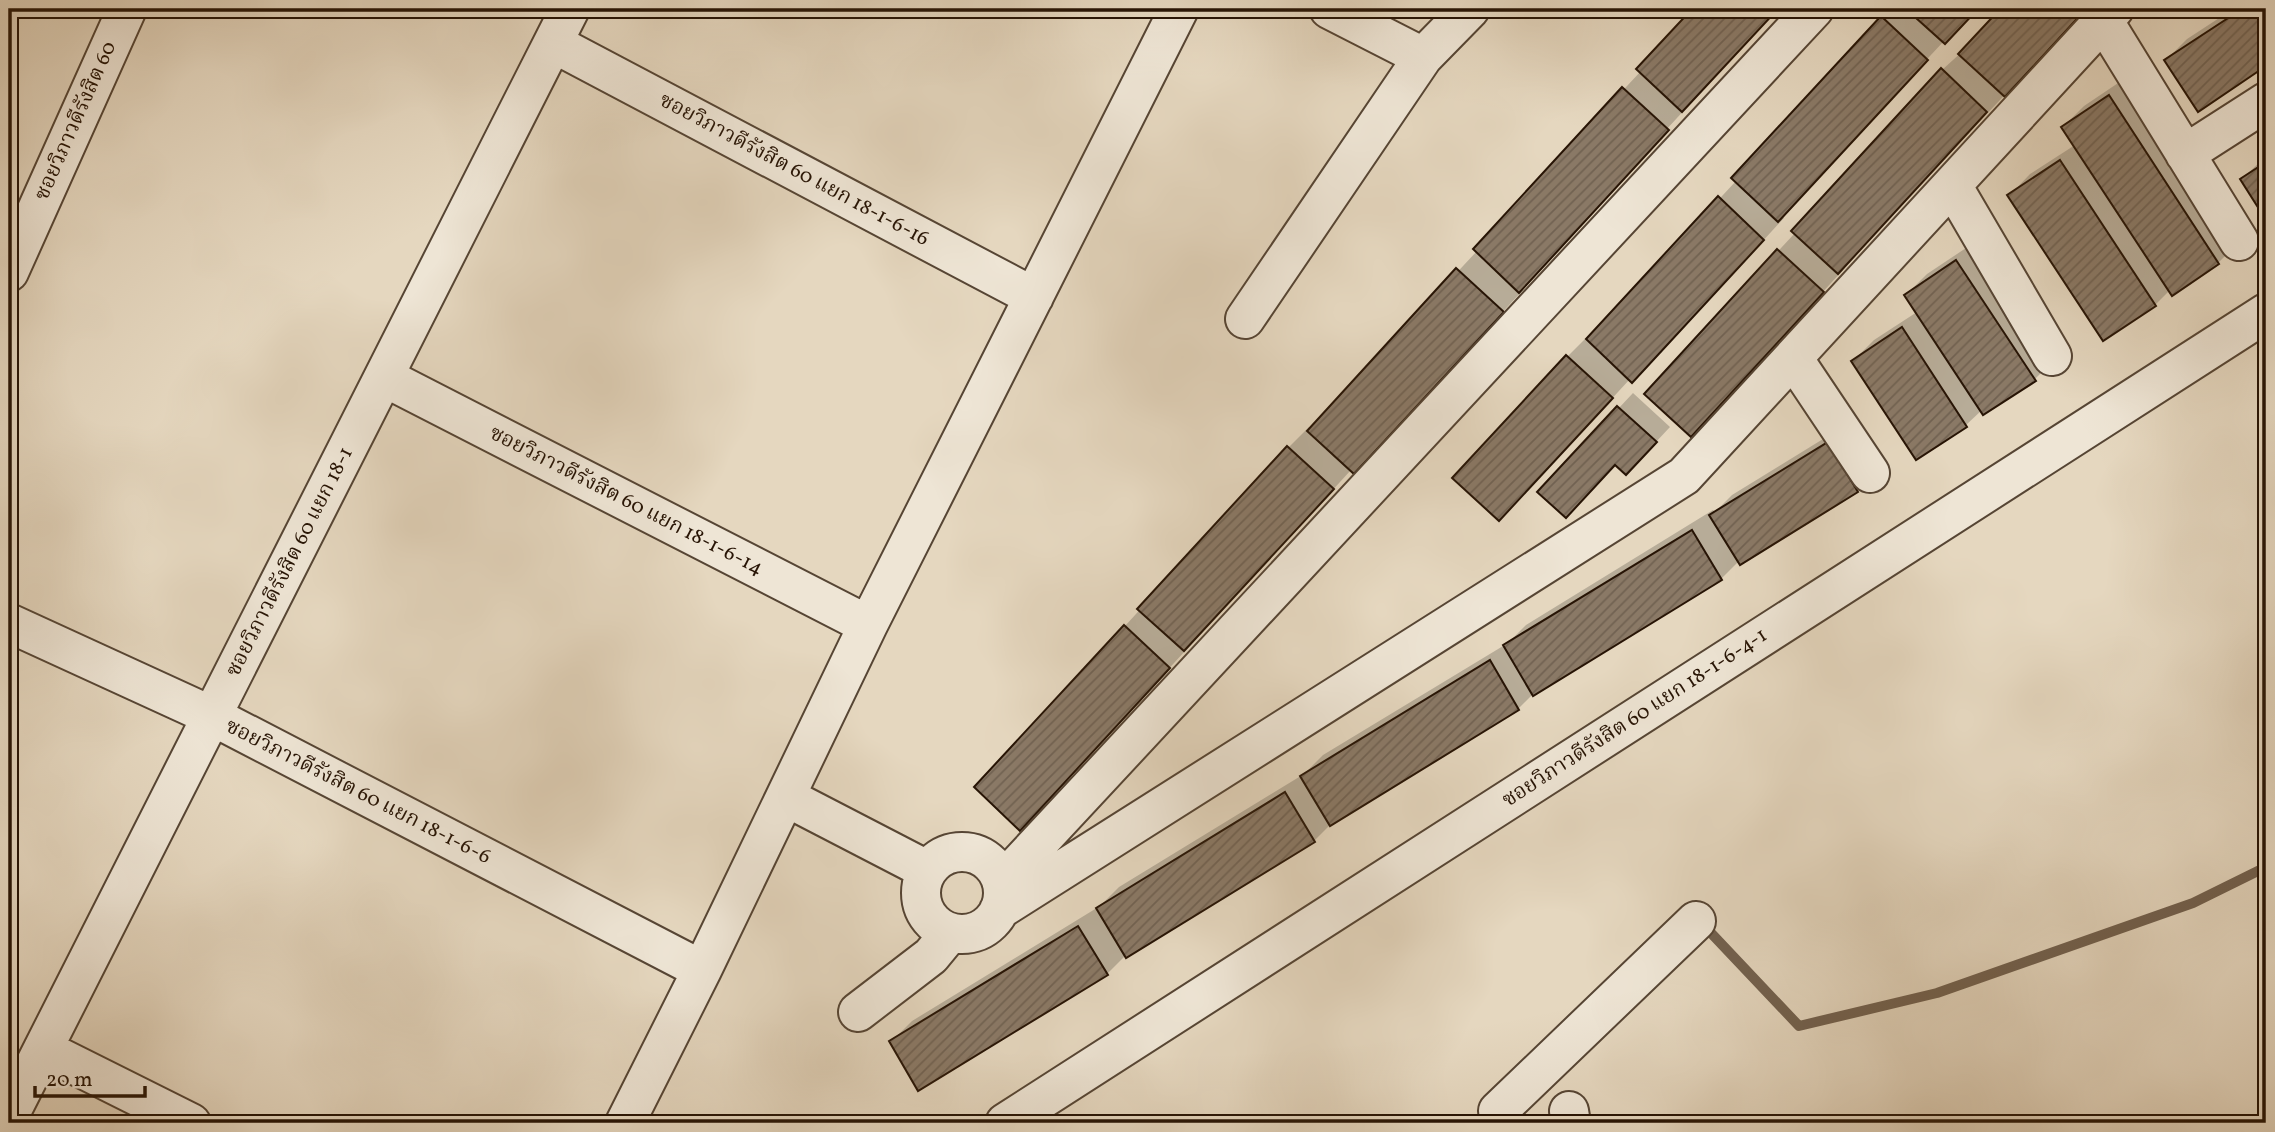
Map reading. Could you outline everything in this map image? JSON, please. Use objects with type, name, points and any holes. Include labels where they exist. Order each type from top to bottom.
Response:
[{"type":"street","name":"ซอยวิภาวดีรังสิต 60","points":[[9,272],[127,9]]},
{"type":"street","name":"ซอยวิภาวดีรังสิต 60 แยก 18-1","points":[[9,1116],[570,9]]},
{"type":"street","points":[[625,1123],[702,970],[868,625],[1179,9]]},
{"type":"street","points":[[1329,9],[1423,57]]},
{"type":"street","points":[[1245,319],[1423,57],[1470,9]]},
{"type":"street","points":[[1000,896],[1814,9]]},
{"type":"street","points":[[1000,896],[1684,476],[2108,15],[2186,154],[2239,241]]},
{"type":"street","name":"ซอยวิภาวดีรังสิต 60 แยก 18-1-6-16","points":[[553,43],[1034,297]]},
{"type":"street","points":[[2186,154],[2266,102]]},
{"type":"street","points":[[1951,185],[2052,356]]},
{"type":"street","name":"ซอยวิภาวดีรังสิต 60 แยก 18-1-6-4-1","points":[[1005,1123],[2266,313]]},
{"type":"street","points":[[1793,358],[1870,474]]},
{"type":"street","name":"ซอยวิภาวดีรังสิต 60 แยก 18-1-6-14","points":[[384,377],[868,625]]},
{"type":"street","name":"ซอยวิภาวดีรังสิต 60 แยก 18-1-6-6","points":[[9,623],[212,716],[702,970]]},
{"type":"street","points":[[786,797],[927,870]]},
{"type":"street","points":[[966,852],[982,857],[994,867],[1000,896],[996,916],[984,928],[967,934],[950,933],[935,925],[924,911],[921,890],[927,870],[950,853],[966,852]]},
{"type":"street","points":[[1495,1119],[1696,921]]},
{"type":"street","points":[[858,1012],[932,956],[950,933]]},
{"type":"street","points":[[43,1049],[191,1123]]},
{"type":"building","points":[[1692,9],[1778,9],[1682,112],[1636,69]]},
{"type":"building","points":[[1906,9],[1978,9],[1945,44]]},
{"type":"building","points":[[2000,9],[2086,9],[2005,97],[1958,54]]},
{"type":"building","points":[[2242,9],[2262,9],[2266,15],[2266,66],[2198,112],[2164,60]]},
{"type":"building","points":[[1881,16],[1928,60],[1778,222],[1731,178]]},
{"type":"building","points":[[1941,68],[1987,112],[1838,274],[1791,231]]},
{"type":"building","points":[[1622,87],[1669,130],[1519,293],[1473,249]]},
{"type":"building","points":[[2109,95],[2219,264],[2172,296],[2061,127]]},
{"type":"building","points":[[2060,160],[2156,306],[2103,341],[2007,195]]},
{"type":"building","points":[[2266,162],[2266,220],[2240,179]]},
{"type":"building","points":[[1718,196],[1764,240],[1632,383],[1586,339]]},
{"type":"building","points":[[1777,249],[1824,292],[1691,437],[1644,394]]},
{"type":"building","points":[[1956,260],[2036,381],[1983,415],[1904,295]]},
{"type":"building","points":[[1456,268],[1504,312],[1354,474],[1307,431]]},
{"type":"building","points":[[1902,327],[1967,427],[1916,460],[1851,361]]},
{"type":"building","points":[[1566,355],[1613,398],[1499,521],[1452,478]]},
{"type":"building","points":[[1617,406],[1657,442],[1626,475],[1615,465],[1566,518],[1537,492]]},
{"type":"building","points":[[1828,442],[1858,492],[1740,565],[1709,515]]},
{"type":"building","points":[[1287,446],[1334,489],[1184,651],[1137,609]]},
{"type":"building","points":[[1692,530],[1722,580],[1533,696],[1503,645]]},
{"type":"building","points":[[1124,625],[1170,668],[1020,831],[974,787]]},
{"type":"building","points":[[1490,660],[1519,710],[1330,826],[1300,776]]},
{"type":"building","points":[[1285,792],[1315,842],[1126,958],[1096,908]]},
{"type":"building","points":[[1078,926],[1108,975],[918,1091],[889,1041]]},
{"type":"waterway","points":[[1711,933],[1799,1026],[1937,993],[2193,903],[2266,867]]}]
